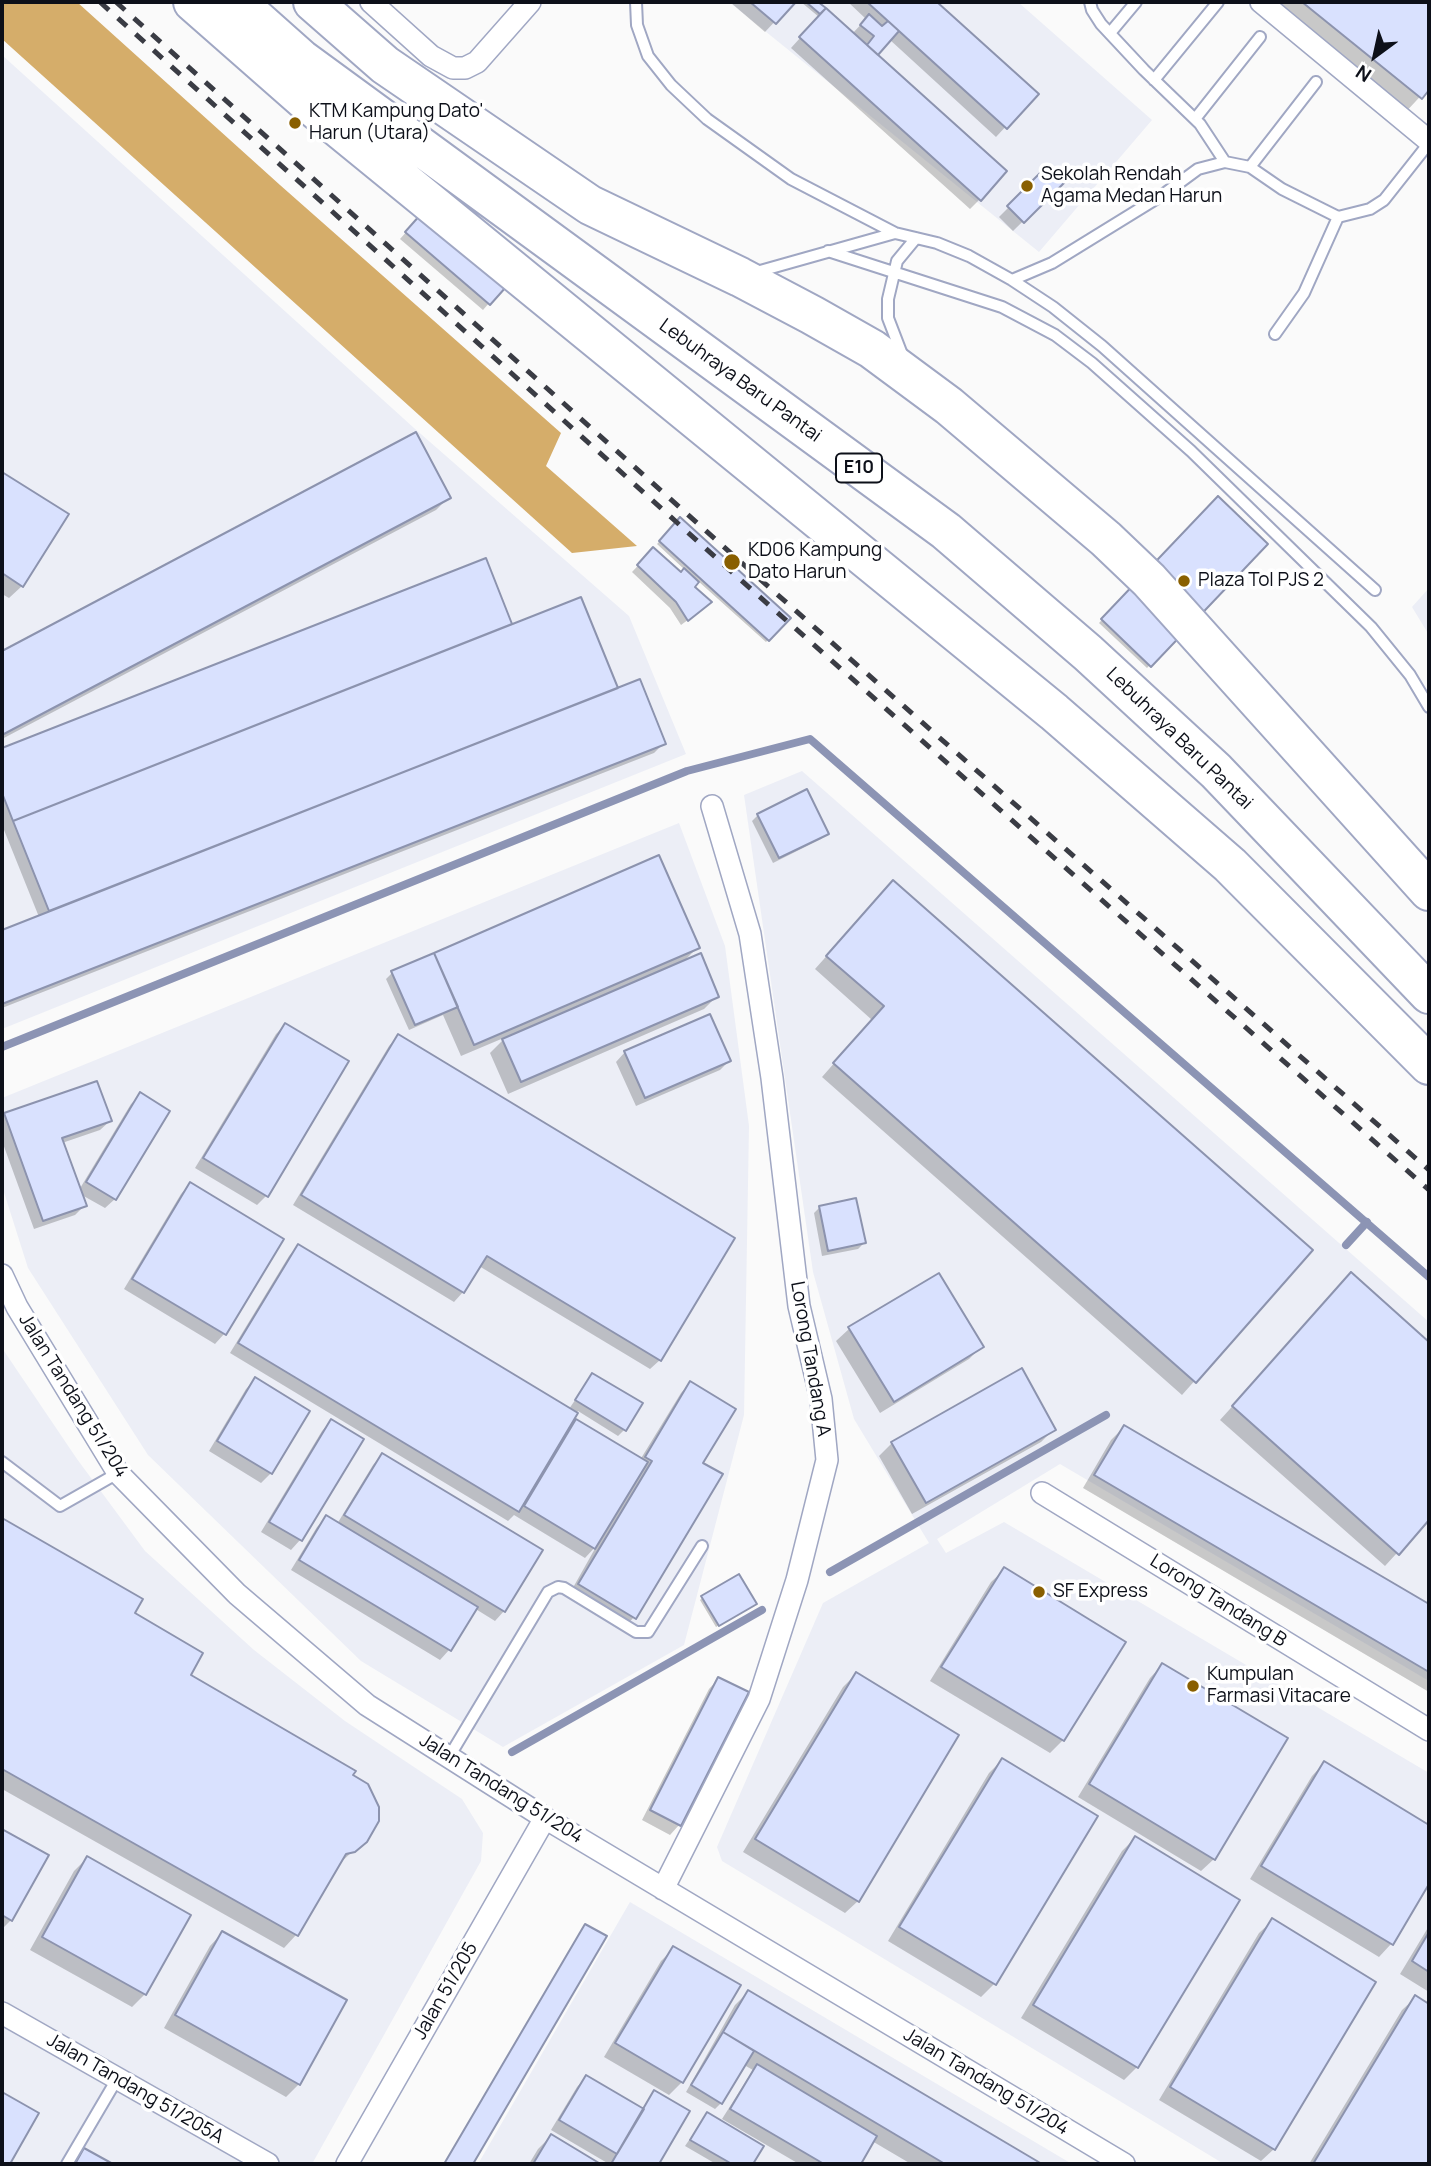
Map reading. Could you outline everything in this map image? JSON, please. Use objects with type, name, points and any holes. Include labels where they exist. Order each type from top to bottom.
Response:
[{"type":"highway","points":[[193,2],[308,103],[1054,712],[1230,865],[1429,1065]]},
{"type":"highway","name":"Lebuhraya Baru Pantai","points":[[237,2],[301,60],[946,531],[1088,653],[1216,771],[1429,994]]},
{"type":"highway","points":[[313,2],[385,65],[590,205],[740,277],[872,349],[948,406],[1106,539],[1149,580],[1429,891]]},
{"type":"street","points":[[371,2],[431,56],[453,68],[466,68],[477,62],[530,2]]},
{"type":"street","points":[[1261,2],[1429,142]]},
{"type":"street","name":"Lorong Tandang A","points":[[663,1889],[759,1699],[797,1580],[827,1460],[821,1399],[799,1306],[772,1078],[750,934],[712,806]]},
{"type":"street","name":"Jalan Tandang 51/204","points":[[2,1275],[9,1312],[118,1473],[237,1594],[367,1705],[545,1818],[1124,2164]]},
{"type":"street","name":"Lorong Tandang B","points":[[1042,1493],[1429,1730]]},
{"type":"street","name":"Jalan 51/205","points":[[347,2164],[545,1818]]},
{"type":"street","name":"Jalan Tandang 51/205A","points":[[2,2013],[268,2164]]},
{"type":"lane","points":[[636,2],[637,25],[648,56],[671,85],[707,119],[791,179],[895,233],[916,237],[968,256],[1053,307],[1102,346],[1375,590]]},
{"type":"lane","points":[[1090,2],[1092,10],[1110,33],[1195,119],[1225,162]]},
{"type":"lane","points":[[1110,33],[1136,2]]},
{"type":"lane","points":[[1154,80],[1218,2]]},
{"type":"lane","points":[[1195,119],[1260,37]]},
{"type":"lane","points":[[1250,167],[1316,82]]},
{"type":"lane","points":[[1012,280],[1052,263],[1164,194],[1198,169],[1225,162],[1250,167],[1282,190],[1338,217],[1370,209],[1384,200],[1429,142]]},
{"type":"lane","points":[[1275,334],[1304,293],[1338,217]]},
{"type":"lane","points":[[740,277],[895,233]]},
{"type":"lane","points":[[913,379],[888,317],[888,299],[894,272],[903,252],[916,237]]},
{"type":"lane","points":[[828,251],[1002,307],[1055,335],[1092,363],[1191,451],[1371,627],[1410,675],[1429,707]]},
{"type":"lane","points":[[2,1462],[60,1506],[118,1473]]},
{"type":"lane","points":[[449,1757],[548,1592],[558,1587],[564,1588],[636,1632],[648,1632],[702,1546]]},
{"type":"lane","points":[[67,2164],[117,2079]]},
{"type":"shaded area","points":[[2,2],[77,2],[561,433],[546,466],[637,546],[572,553],[2,39]]},
{"type":"shaded area","name":"Sekolah Rendah Agama Medan Harun","points":[[729,2],[1018,2],[1152,120],[1039,252]]},
{"type":"shaded area","points":[[2,55],[414,428],[629,616],[686,754],[2,1029]]},
{"type":"shaded area","points":[[1429,588],[1429,635],[1412,607]]},
{"type":"shaded area","points":[[802,771],[1429,1322],[1429,1681],[1060,1464],[937,1539],[946,1553],[1004,1522],[1429,1773],[1429,2164],[1224,2164],[722,1861],[717,1847],[823,1603],[929,1543],[854,1419],[813,1272],[744,795]]},
{"type":"shaded area","points":[[679,823],[725,946],[749,1126],[744,1415],[684,1645],[503,1747],[361,1661],[148,1455],[28,1268],[2,1186],[2,1098]]},
{"type":"shaded area","points":[[2,1348],[77,1459],[145,1551],[254,1650],[345,1721],[462,1799],[483,1833],[481,1861],[312,2164],[2,2164]]},
{"type":"shaded area","points":[[630,1902],[1072,2164],[478,2164]]},
{"type":"building","points":[[750,2],[796,2],[776,24]]},
{"type":"building","points":[[806,2],[818,2],[826,8],[820,14]]},
{"type":"building","points":[[867,2],[937,2],[1039,94],[1007,129]]},
{"type":"building","points":[[1302,2],[1429,2],[1429,90],[1422,99]]},
{"type":"building","points":[[826,8],[1007,171],[981,201],[799,37]]},
{"type":"building","points":[[869,14],[882,26],[888,21],[899,31],[878,55],[867,45],[874,36],[860,25]]},
{"type":"building","points":[[1048,165],[1065,182],[1024,223],[1007,206]]},
{"type":"building","points":[[421,214],[506,287],[490,305],[405,232]]},
{"type":"building","points":[[416,432],[451,498],[2,735],[2,651]]},
{"type":"building","points":[[2,472],[69,514],[23,587],[2,573]]},
{"type":"building","name":"Plaza Tol PJS 2","points":[[1218,496],[1268,544],[1151,667],[1101,619]]},
{"type":"building","points":[[680,517],[791,618],[769,641],[659,541]]},
{"type":"building","points":[[653,547],[681,572],[684,568],[699,582],[695,587],[712,602],[688,621],[676,602],[637,565]]},
{"type":"building","points":[[486,558],[512,624],[13,821],[2,793],[2,748]]},
{"type":"building","points":[[581,597],[618,688],[49,911],[13,821]]},
{"type":"building","points":[[640,679],[666,744],[2,1004],[2,930]]},
{"type":"building","points":[[807,789],[829,834],[779,858],[757,814]]},
{"type":"building","points":[[659,855],[700,948],[474,1045],[434,953]]},
{"type":"building","points":[[893,880],[1313,1250],[1196,1383],[833,1063],[884,1006],[826,956]]},
{"type":"building","points":[[434,953],[458,1007],[415,1025],[391,971]]},
{"type":"building","points":[[701,953],[719,997],[521,1082],[502,1039]]},
{"type":"building","points":[[710,1014],[731,1061],[645,1098],[624,1051]]},
{"type":"building","points":[[285,1023],[349,1061],[268,1197],[203,1158]]},
{"type":"building","points":[[398,1034],[735,1238],[661,1361],[487,1256],[464,1293],[301,1195]]},
{"type":"building","points":[[97,1081],[112,1121],[62,1138],[87,1206],[43,1221],[4,1113]]},
{"type":"building","points":[[140,1092],[170,1111],[116,1200],[86,1182]]},
{"type":"building","points":[[190,1182],[284,1239],[226,1335],[132,1279]]},
{"type":"building","points":[[856,1198],[866,1243],[828,1251],[819,1206]]},
{"type":"building","points":[[298,1244],[578,1413],[519,1512],[238,1343]]},
{"type":"building","points":[[1351,1272],[1429,1342],[1429,1520],[1399,1555],[1232,1406]]},
{"type":"building","points":[[939,1273],[984,1347],[894,1402],[848,1327]]},
{"type":"building","points":[[1022,1368],[1056,1430],[926,1503],[891,1442]]},
{"type":"building","points":[[592,1373],[643,1403],[626,1431],[575,1400]]},
{"type":"building","points":[[255,1377],[310,1411],[272,1474],[217,1441]]},
{"type":"building","points":[[690,1381],[736,1409],[703,1463],[723,1474],[636,1619],[578,1584],[652,1461],[645,1457]]},
{"type":"building","points":[[331,1419],[364,1439],[302,1541],[269,1522]]},
{"type":"building","points":[[576,1419],[648,1462],[595,1549],[524,1506]]},
{"type":"building","points":[[1124,1425],[1429,1604],[1429,1672],[1094,1475]]},
{"type":"building","points":[[382,1453],[543,1550],[505,1612],[344,1515]]},
{"type":"building","points":[[326,1515],[478,1607],[451,1651],[299,1560]]},
{"type":"building","points":[[2,1518],[143,1599],[135,1613],[203,1653],[191,1675],[356,1771],[353,1775],[368,1784],[379,1807],[379,1821],[367,1842],[355,1852],[346,1854],[298,1936],[2,1769]]},
{"type":"building","points":[[1004,1567],[1126,1642],[1064,1741],[941,1667]]},
{"type":"building","points":[[739,1574],[757,1604],[719,1626],[701,1596]]},
{"type":"building","points":[[1162,1663],[1288,1738],[1215,1860],[1089,1784]]},
{"type":"building","points":[[856,1672],[959,1735],[859,1902],[755,1839]]},
{"type":"building","points":[[718,1677],[749,1692],[681,1826],[650,1810]]},
{"type":"building","points":[[1002,1758],[1098,1816],[996,1985],[899,1927]]},
{"type":"building","points":[[1324,1761],[1429,1825],[1429,1884],[1393,1945],[1261,1866]]},
{"type":"building","points":[[2,1829],[49,1855],[12,1921],[2,1915]]},
{"type":"building","points":[[1135,1836],[1240,1900],[1138,2068],[1033,2005]]},
{"type":"building","points":[[87,1856],[191,1915],[146,1995],[42,1937]]},
{"type":"building","points":[[1272,1918],[1376,1982],[1275,2150],[1170,2087]]},
{"type":"building","points":[[585,1924],[607,1936],[473,2164],[444,2164]]},
{"type":"building","points":[[222,1931],[347,2000],[300,2085],[175,2015]]},
{"type":"building","points":[[1429,1932],[1429,1972],[1412,1961]]},
{"type":"building","points":[[673,1946],[741,1985],[683,2083],[615,2043]]},
{"type":"building","points":[[748,1990],[1042,2164],[945,2164],[723,2032]]},
{"type":"building","points":[[1415,1995],[1429,2004],[1429,2164],[1313,2164]]},
{"type":"building","points":[[723,2032],[754,2051],[722,2104],[691,2085]]},
{"type":"building","points":[[757,2064],[877,2136],[861,2164],[824,2164],[730,2109]]},
{"type":"building","points":[[586,2075],[644,2109],[617,2154],[559,2120]]},
{"type":"building","points":[[654,2090],[690,2111],[659,2164],[611,2164]]},
{"type":"building","points":[[2,2092],[39,2113],[10,2164],[2,2164]]},
{"type":"building","points":[[707,2112],[764,2146],[753,2164],[732,2164],[690,2140]]},
{"type":"building","points":[[551,2134],[599,2163],[533,2164]]},
{"type":"building","points":[[84,2148],[113,2164],[75,2164]]},
{"type":"waterway","points":[[2,1047],[687,771],[810,739],[1429,1277]]},
{"type":"waterway","points":[[1346,1245],[1367,1222]]},
{"type":"waterway","points":[[830,1572],[1106,1415]]},
{"type":"waterway","points":[[512,1752],[762,1610]]},
{"type":"railway","points":[[100,2],[734,574],[1429,1190]]},
{"type":"railway","points":[[116,2],[744,565],[1429,1170]]},
{"type":"place","name":"KTM Kampung Dato' Harun (Utara)","points":[[295,123]]},
{"type":"place","name":"Sekolah Rendah Agama Medan Harun","points":[[1027,186]]},
{"type":"place","name":"KD06 Kampung Dato Harun","points":[[732,562]]},
{"type":"place","name":"Plaza Tol PJS 2","points":[[1184,581]]},
{"type":"place","name":"SF Express","points":[[1039,1592]]},
{"type":"place","name":"Kumpulan Farmasi Vitacare","points":[[1193,1686]]}]
